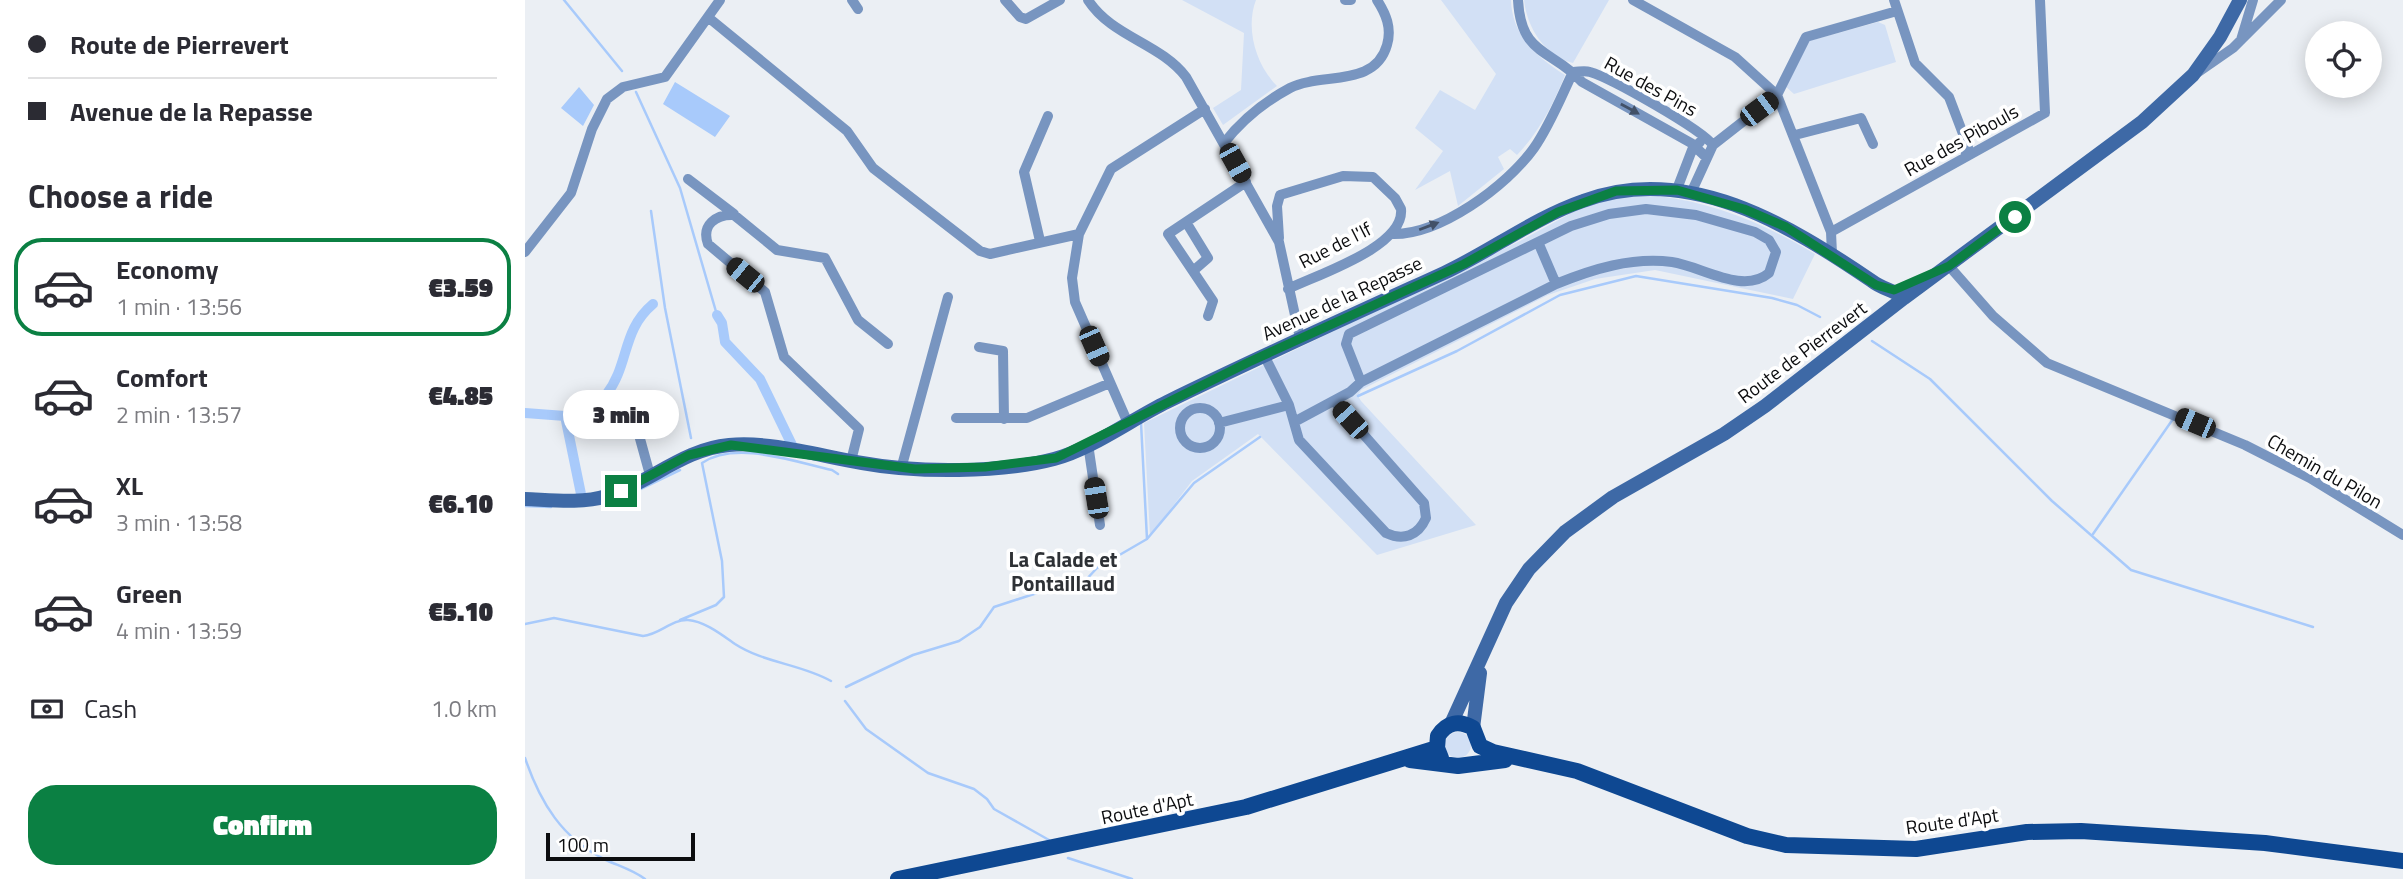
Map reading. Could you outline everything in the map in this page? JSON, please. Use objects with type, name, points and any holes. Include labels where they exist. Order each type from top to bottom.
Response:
[{"type":"main road","points":[[1451,724],[1466,724],[1473,728],[1480,746],[1471,763],[1451,765],[1442,758],[1437,748],[1439,736],[1451,724]]},
{"type":"main road","name":"Route d'Apt","points":[[1480,746],[1577,771],[1747,836],[1786,845],[1916,849],[2027,832],[2081,831],[2265,843],[2403,862]]},
{"type":"main road","name":"Route d'Apt","points":[[898,879],[1246,807],[1437,748]]},
{"type":"main road","name":"Route d'Apt","points":[[1471,763],[1519,758]]},
{"type":"main road","name":"Route d'Apt","points":[[1400,759],[1451,765]]},
{"type":"street","points":[[525,252],[571,193],[592,129],[607,99],[623,86],[665,77],[720,0]]},
{"type":"street","points":[[1005,0],[1020,17],[1026,19],[1061,0]]},
{"type":"street","points":[[1088,0],[1110,24],[1173,63],[1186,77],[1279,242],[1300,338]]},
{"type":"street","points":[[1345,0],[1351,0]]},
{"type":"street","points":[[1224,143],[1255,110],[1290,88],[1313,81],[1359,75],[1373,67],[1385,51],[1389,33],[1386,16],[1377,0]]},
{"type":"street","name":"Rue des Pins","points":[[1518,0],[1522,24],[1532,43],[1545,55],[1573,72],[1582,82],[1695,146],[1706,157]]},
{"type":"street","points":[[1633,0],[1735,57],[1777,95],[1831,232],[1832,254]]},
{"type":"street","points":[[1894,0],[1916,63],[1949,97],[1968,147],[1965,158]]},
{"type":"street","name":"Rue des Pibouls","points":[[1831,232],[2047,110],[2039,0]]},
{"type":"street","name":"Route de Pierrevert","points":[[1451,724],[1512,592],[1548,548],[1565,532],[1605,502],[1724,434],[1765,406],[1897,298],[1949,266],[2142,122],[2193,75],[2220,37],[2240,0]]},
{"type":"street","points":[[2241,40],[2253,0]]},
{"type":"street","points":[[2193,75],[2224,56],[2281,0]]},
{"type":"street","points":[[1684,191],[1695,146],[1721,138],[1777,95],[1806,37],[1897,11]]},
{"type":"street","points":[[709,18],[847,131],[870,165],[981,251],[994,253],[1079,234]]},
{"type":"street","points":[[1391,234],[1423,229],[1465,210],[1534,148],[1573,72]]},
{"type":"street","name":"Rue des Pins","points":[[1573,72],[1592,73],[1711,143]]},
{"type":"street","points":[[1127,421],[1075,302],[1072,278],[1079,234],[1111,169],[1205,109]]},
{"type":"street","points":[[1040,241],[1024,172],[1048,116]]},
{"type":"street","points":[[1795,135],[1861,118],[1873,144]]},
{"type":"street","points":[[1684,191],[1706,157],[1711,143]]},
{"type":"street","name":"Rue de l'If","points":[[1279,242],[1277,206],[1280,195],[1353,174],[1373,177],[1398,201],[1401,219],[1391,234],[1371,250],[1288,289]]},
{"type":"street","points":[[688,178],[777,250],[825,258],[858,320],[888,344]]},
{"type":"street","points":[[1208,317],[1214,303],[1168,234],[1246,183]]},
{"type":"street","name":"Avenue de la Repasse","points":[[525,499],[601,498],[689,455],[731,445],[901,468],[947,469],[1034,463],[1061,457],[1127,421],[1264,355],[1464,264],[1583,200],[1630,189],[1684,191],[1764,217],[1832,254],[1897,298]]},
{"type":"street","points":[[1294,422],[1334,401],[1361,382],[1556,284],[1602,267],[1647,261],[1680,264],[1751,282],[1769,273],[1776,251],[1769,240],[1742,227],[1696,215],[1629,210],[1594,217],[1349,334],[1346,344],[1361,382]]},
{"type":"street","points":[[734,215],[713,220],[706,232],[706,242],[765,292],[783,355],[859,429],[851,461]]},
{"type":"street","points":[[1186,222],[1208,258],[1193,271]]},
{"type":"street","points":[[1538,242],[1556,284]]},
{"type":"street","name":"Chemin du Pilon","points":[[1949,266],[1993,316],[2047,363],[2245,445],[2310,478],[2403,535]]},
{"type":"street","points":[[901,468],[948,297]]},
{"type":"street","points":[[979,347],[1003,351],[1004,419]]},
{"type":"street","points":[[1264,355],[1289,405],[1299,440],[1382,530],[1400,537],[1413,534],[1426,518],[1424,503],[1334,401]]},
{"type":"street","points":[[956,418],[1027,418],[1110,383]]},
{"type":"street","points":[[592,402],[623,402],[631,406],[650,475]]},
{"type":"street","points":[[1219,423],[1289,405]]},
{"type":"street","points":[[1195,409],[1213,413],[1219,423],[1219,435],[1204,448],[1186,443],[1180,432],[1181,420],[1195,409]]},
{"type":"street","points":[[1088,444],[1100,525]]},
{"type":"street","name":"Route de Pierrevert","points":[[1473,728],[1485,648]]},
{"type":"shaded area","points":[[1182,0],[1256,0],[1252,34],[1263,68],[1277,86],[1223,125],[1213,108],[1241,90],[1244,33]]},
{"type":"shaded area","points":[[1441,0],[1511,0],[1512,13],[1521,35],[1536,53],[1565,75],[1545,118],[1525,146],[1517,155],[1510,149],[1498,157],[1504,169],[1458,206],[1450,171],[1415,190],[1443,151],[1415,128],[1440,90],[1475,110],[1496,74]]},
{"type":"shaded area","points":[[1524,0],[1609,0],[1573,63],[1554,54],[1539,39],[1529,21]]},
{"type":"shaded area","points":[[1878,22],[1885,25],[1896,62],[1794,94],[1785,86],[1809,41]]},
{"type":"shaded area","points":[[1658,196],[1700,204],[1739,216],[1778,233],[1815,254],[1793,299],[1655,270],[1595,279],[1548,295],[1361,390],[1358,396],[1361,401],[1476,525],[1377,555],[1258,434],[1192,481],[1150,536],[1144,423],[1520,241],[1586,205],[1621,197]]},
{"type":"shaded area","points":[[1458,732],[1467,736],[1471,745],[1467,754],[1458,758],[1449,754],[1445,745],[1449,736]]},
{"type":"water","points":[[675,82],[730,116],[715,137],[663,104]]},
{"type":"water","points":[[579,87],[594,105],[583,126],[561,108]]},
{"type":"waterway","points":[[564,0],[622,71]]},
{"type":"waterway","points":[[636,92],[680,188],[717,315]]},
{"type":"waterway","points":[[651,211],[665,308],[691,438]]},
{"type":"waterway","points":[[1358,396],[1457,351],[1560,295],[1636,276],[1772,298],[1797,305],[1820,317]]},
{"type":"waterway","points":[[606,395],[619,372],[630,336],[643,314],[653,304]]},
{"type":"waterway","points":[[717,315],[722,323],[725,342],[760,379],[792,445]]},
{"type":"waterway","points":[[1872,341],[1930,379],[2052,501],[2131,570],[2313,627]]},
{"type":"waterway","points":[[565,416],[586,411]]},
{"type":"waterway","points":[[525,413],[565,416],[581,494]]},
{"type":"waterway","points":[[2093,534],[2173,419]]},
{"type":"waterway","points":[[1141,423],[1147,539]]},
{"type":"waterway","points":[[846,687],[913,655],[959,641],[980,627],[994,607],[1037,593],[1082,584],[1097,568],[1147,539],[1194,483],[1260,437]]},
{"type":"waterway","points":[[680,620],[716,605],[724,597],[722,561],[702,463],[716,456],[748,453],[784,458],[832,470],[838,474]]},
{"type":"waterway","points":[[626,496],[680,470]]},
{"type":"waterway","points":[[525,506],[551,507]]},
{"type":"waterway","points":[[525,624],[554,618],[643,636],[682,620],[694,621],[713,629],[746,650],[831,681]]},
{"type":"waterway","points":[[845,701],[866,729],[928,773],[974,789],[987,799],[994,809],[1049,840]]},
{"type":"waterway","points":[[525,758],[538,790],[565,830],[591,851],[645,879]]},
{"type":"waterway","points":[[1068,858],[1132,879]]},
{"type":"district","name":"La Calade et Pontaillaud","points":[[1063,572]]},
{"type":"route","points":[[621,491],[689,455],[719,446],[742,444],[915,469],[985,467],[1034,463],[1056,458],[1249,362],[1464,264],[1583,200],[1616,191],[1643,188],[1677,190],[1744,209],[1786,227],[1835,256],[1876,285],[1894,290],[1904,289],[1949,266],[2015,217]]}]
